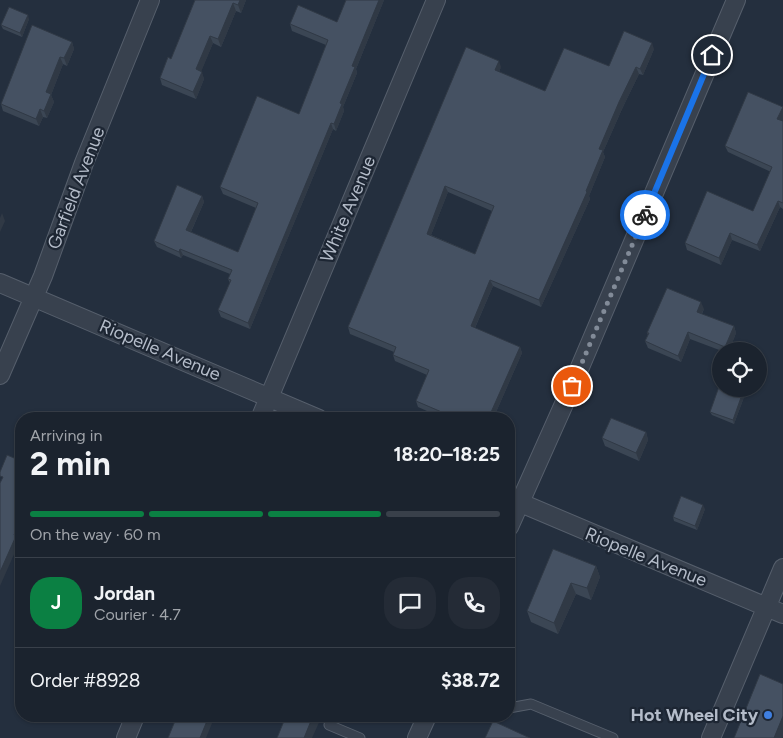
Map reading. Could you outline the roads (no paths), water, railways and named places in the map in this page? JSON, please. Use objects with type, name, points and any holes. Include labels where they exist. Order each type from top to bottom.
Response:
[{"type":"street","name":"Garfield Avenue","points":[[0,375],[35,297],[84,163],[150,0]]},
{"type":"street","name":"White Avenue","points":[[263,412],[436,0]]},
{"type":"street","points":[[515,498],[572,386],[736,0]]},
{"type":"street","name":"Riopelle Avenue","points":[[0,282],[304,412]]},
{"type":"street","name":"Riopelle Avenue","points":[[515,500],[775,611]]},
{"type":"street","points":[[711,738],[775,611],[783,568]]},
{"type":"street","points":[[126,738],[133,722]]},
{"type":"street","points":[[417,738],[424,722]]},
{"type":"lane","points":[[515,707],[531,704],[613,738]]},
{"type":"lane","points":[[329,725],[360,738]]},
{"type":"place","name":"Hot Wheel City","points":[[768,715]]}]
